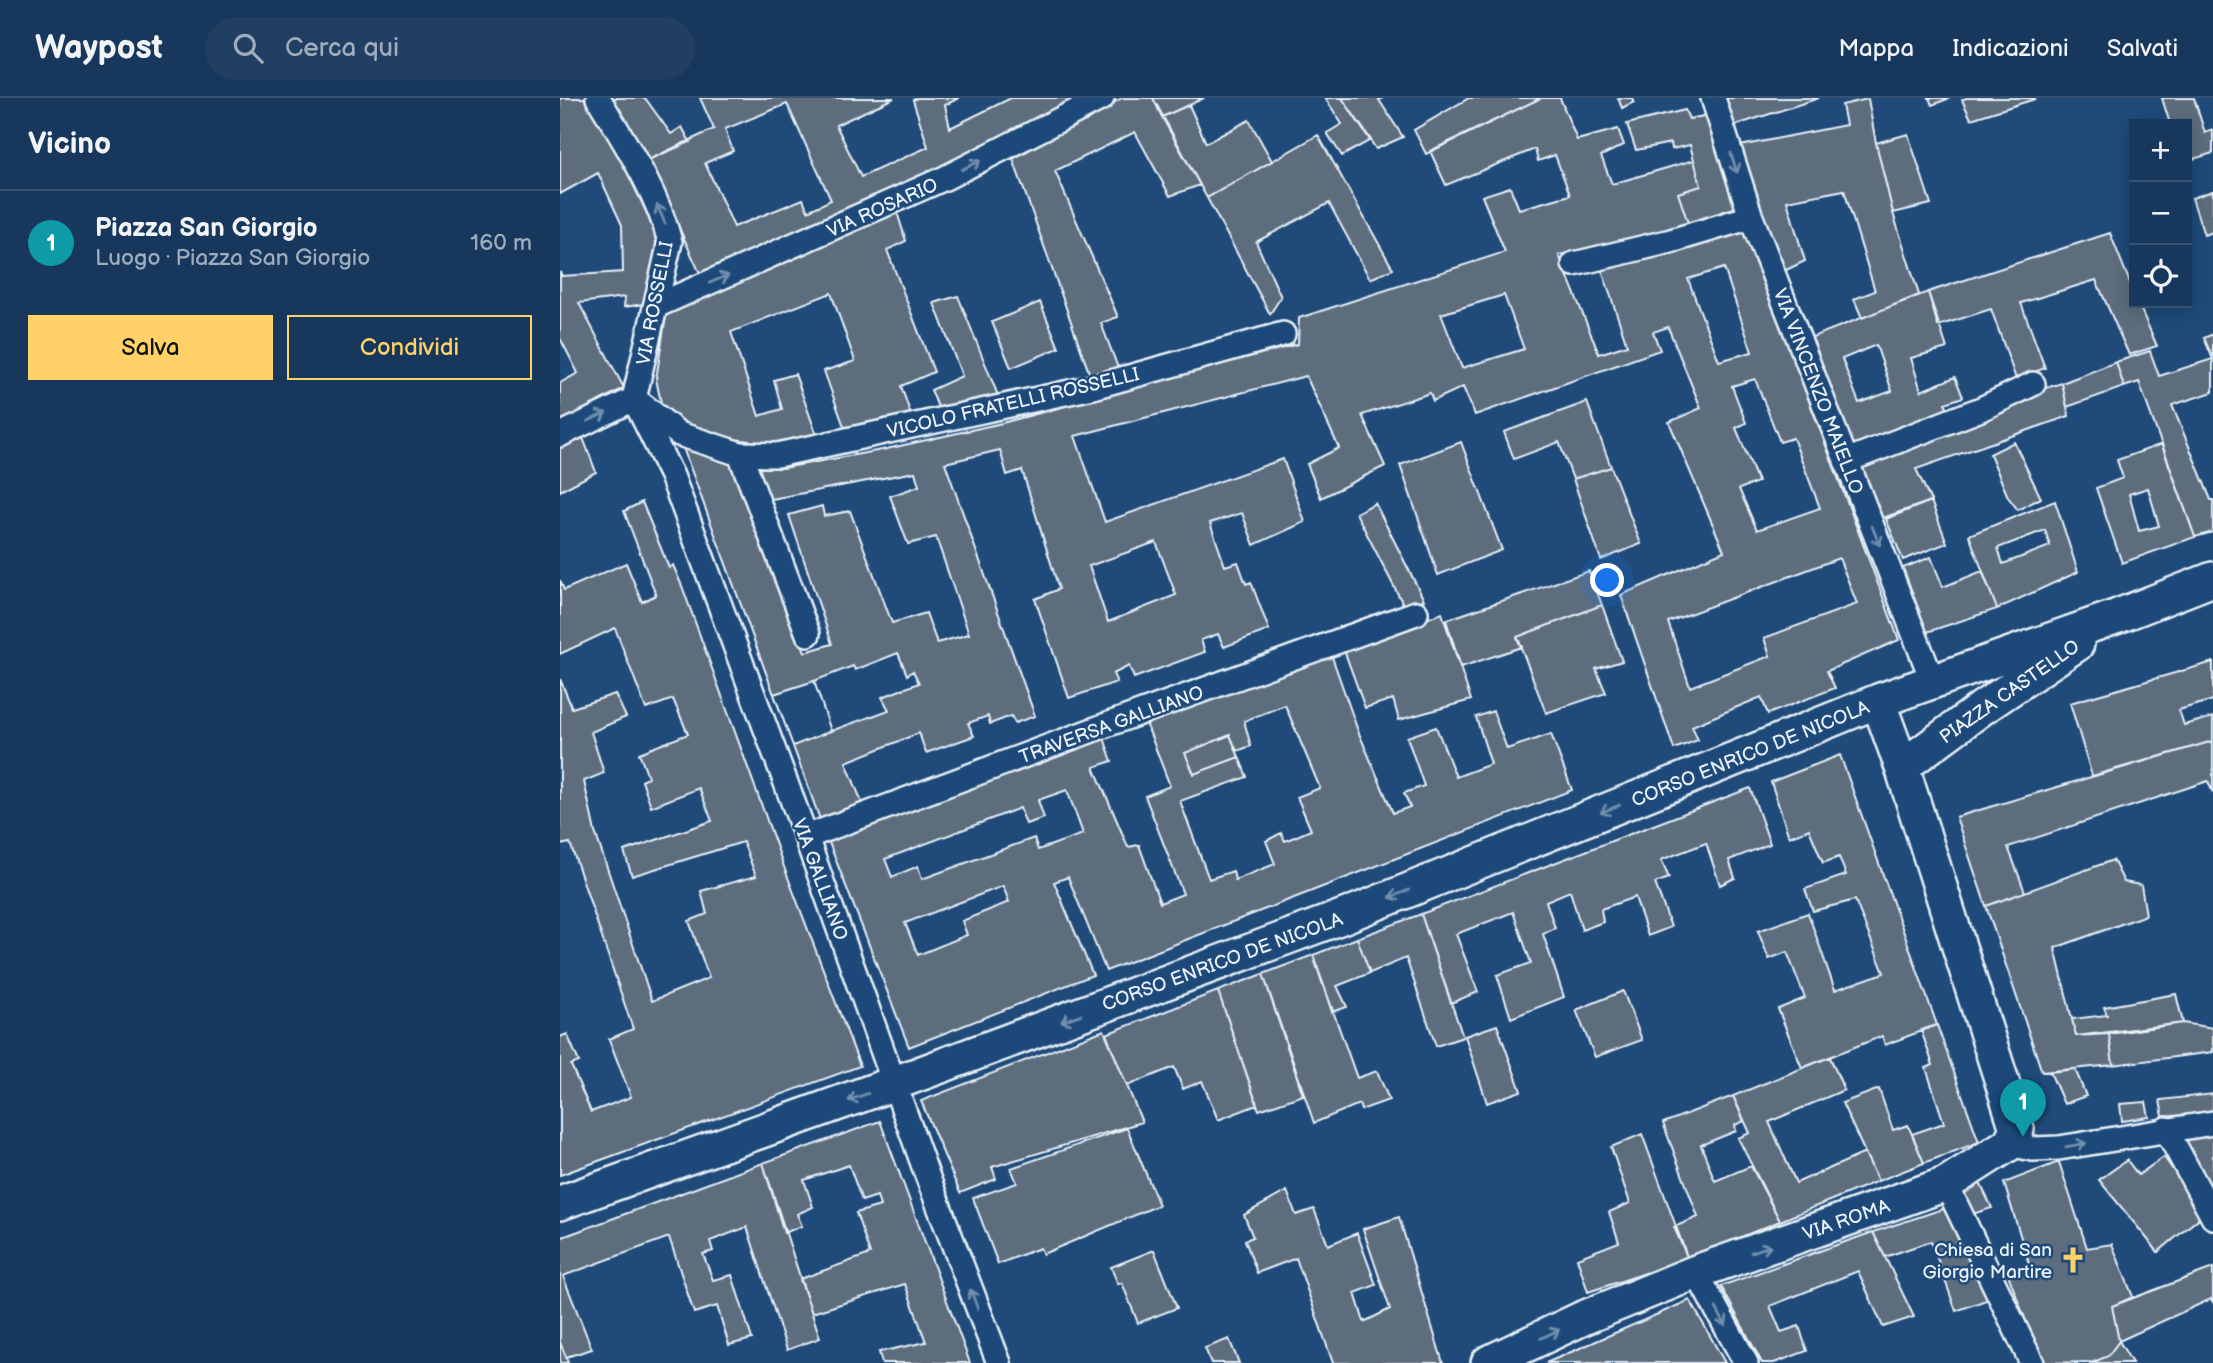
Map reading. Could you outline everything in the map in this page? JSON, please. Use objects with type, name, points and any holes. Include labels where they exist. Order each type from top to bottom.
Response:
[{"type":"street","name":"VIA ROSSELLI","points":[[598,98],[664,217],[670,242],[634,399]]},
{"type":"street","name":"VIA ROSARIO","points":[[656,306],[946,178],[1102,98]]},
{"type":"street","name":"VIA VINCENZO MAIELLO","points":[[1713,98],[1751,217],[1933,682]]},
{"type":"street","points":[[1574,264],[1671,241],[1751,217]]},
{"type":"street","name":"VICOLO FRATELLI ROSSELLI","points":[[634,399],[679,434],[740,453],[777,455],[1093,387],[1283,334]]},
{"type":"street","points":[[1846,461],[1981,409],[2033,384]]},
{"type":"street","points":[[560,435],[634,399]]},
{"type":"street","name":"VIA GALLIANO","points":[[634,399],[672,475],[999,1363]]},
{"type":"street","points":[[740,453],[808,634]]},
{"type":"street","name":"PIAZZA CASTELLO","points":[[1878,701],[1967,671],[2213,579]]},
{"type":"street","name":"TRAVERSA GALLIANO","points":[[807,837],[1416,613]]},
{"type":"street","name":"PIAZZA CASTELLO","points":[[1902,767],[1982,708],[2118,616]]},
{"type":"street","points":[[1967,671],[1977,681],[1982,708]]},
{"type":"street","points":[[1878,701],[1902,767],[2017,1129],[2009,1144],[2034,1149],[2059,1148],[2213,1123]]},
{"type":"street","name":"CORSO ENRICO DE NICOLA","points":[[560,1203],[895,1083],[1347,915],[1878,701]]},
{"type":"street","points":[[2166,1129],[2213,1217]]},
{"type":"street","name":"VIA ROMA","points":[[1488,1363],[1583,1318],[1696,1272],[1945,1184],[2009,1144]]},
{"type":"street","points":[[1945,1184],[2032,1363]]},
{"type":"street","points":[[1696,1272],[1746,1363]]},
{"type":"building","points":[[560,98],[584,98],[621,159],[654,228],[656,244],[644,304],[624,307],[625,297],[579,303],[624,388],[560,422],[560,383],[578,373],[560,338],[560,272],[562,276],[623,272],[622,225],[598,173],[560,194]]},
{"type":"building","points":[[608,98],[645,98],[671,134],[682,127],[690,142],[648,160]]},
{"type":"building","points":[[700,98],[894,98],[836,125],[861,177],[928,147],[913,100],[917,98],[959,98],[945,105],[950,128],[1011,98],[1084,98],[1009,138],[703,280],[648,160],[714,129]],"holes":[[[787,104],[831,200],[808,211],[803,199],[734,227],[705,163],[733,151],[725,129]]]},
{"type":"building","points":[[1122,98],[1153,98],[1200,185],[1170,196],[1135,132],[1055,171],[1118,317],[1101,323],[1118,368],[1090,375],[1013,159]]},
{"type":"building","points":[[1153,98],[1204,98],[1162,117]]},
{"type":"building","points":[[1325,98],[1342,98],[1371,140],[1342,156],[1327,133],[1342,124]]},
{"type":"building","points":[[1342,98],[1383,98],[1379,100],[1403,137],[1376,149]]},
{"type":"building","points":[[1469,98],[1541,98],[1426,154],[1414,130]]},
{"type":"building","points":[[1541,98],[1560,98],[1577,140],[1618,129],[1624,145],[1601,156],[1612,184],[1694,160],[1701,186],[1678,193],[1688,223],[1637,238],[1559,255],[1599,354],[1627,345],[1602,270],[1745,230],[1899,640],[1827,671],[1835,688],[1768,714],[1761,697],[1692,726],[1698,740],[1674,749],[1621,595],[1724,551],[1669,422],[1701,408],[1668,327],[1653,332],[1660,350],[1475,415],[1463,387],[1433,401],[1430,393],[1362,415],[1385,466],[1321,498],[1307,464],[1339,448],[1306,376],[1075,436],[1105,522],[1283,459],[1305,522],[1254,545],[1242,513],[1210,523],[1225,566],[1238,562],[1246,584],[1251,582],[1269,630],[1224,647],[1218,634],[1201,640],[1205,652],[1134,678],[1129,666],[1113,674],[1117,682],[1069,698],[1035,599],[1059,589],[1022,470],[1007,475],[1000,450],[945,463],[1035,716],[1015,723],[1011,716],[990,724],[988,716],[968,723],[974,736],[926,753],[919,733],[846,762],[864,808],[821,822],[682,445],[738,467],[805,652],[832,644],[789,515],[822,506],[824,516],[850,511],[892,623],[926,613],[937,643],[969,634],[936,537],[908,544],[890,496],[919,486],[915,472],[761,501],[754,468],[783,468],[882,450],[1002,423],[1298,344],[1299,318],[1505,252],[1482,196],[1510,187],[1519,209],[1570,195],[1555,155],[1538,161],[1535,149],[1446,185],[1430,151]],"holes":[[[1724,268],[1752,352],[1719,361],[1688,279]],[[1504,295],[1524,349],[1462,368],[1441,314]],[[1755,379],[1780,442],[1793,438],[1820,508],[1757,530],[1739,489],[1758,482],[1736,428],[1746,423],[1732,386]],[[1156,542],[1176,595],[1108,622],[1089,566]],[[1839,558],[1857,604],[1764,638],[1770,656],[1690,687],[1668,622]],[[898,653],[907,675],[913,671],[919,683],[882,697],[889,710],[831,731],[814,681],[853,666],[855,670]]]},
{"type":"building","points":[[1618,98],[1632,98],[1634,102],[1622,108]]},
{"type":"building","points":[[1724,98],[1819,98],[1733,126]]},
{"type":"building","points":[[1929,98],[1950,98],[1932,105]]},
{"type":"building","points":[[2162,98],[2194,98],[2205,133],[2213,130],[2213,153],[2192,159],[2192,119],[2168,119]]},
{"type":"building","points":[[1868,99],[1893,213],[1919,295],[1862,318],[1854,299],[1875,291],[1844,190],[1787,201],[1805,261],[1782,272],[1740,146],[1846,125],[1842,105]]},
{"type":"building","points":[[2035,99],[1971,119],[1962,100]]},
{"type":"building","points":[[1189,105],[1206,143],[1249,120],[1272,161],[1207,198],[1162,117]]},
{"type":"building","points":[[1685,110],[1689,119],[1708,115],[1737,207],[1688,223],[1678,193],[1701,186],[1690,145],[1672,149],[1671,143],[1636,150],[1627,124]]},
{"type":"building","points":[[1908,134],[1931,204],[1893,213],[1876,143]]},
{"type":"building","points":[[1318,135],[1393,269],[1370,279],[1329,203],[1256,242],[1281,297],[1270,314],[1207,198]]},
{"type":"building","points":[[2213,191],[2213,232],[2204,235],[2192,198]]},
{"type":"building","points":[[897,212],[906,241],[887,250],[934,372],[901,386],[912,418],[846,432],[824,371],[855,361],[831,293],[731,332],[759,416],[782,409],[774,380],[795,374],[818,439],[782,445],[709,436],[686,428],[661,403],[656,379],[666,315]]},
{"type":"building","points":[[2110,233],[2129,280],[2129,308],[2140,308],[2157,346],[2129,355],[2096,280],[2021,303],[2045,368],[2016,379],[1991,309],[1938,326],[1928,292]]},
{"type":"building","points":[[1928,292],[1947,348],[1911,358],[1921,391],[1955,377],[1963,397],[1945,403],[1948,409],[1850,451],[1807,339]],"holes":[[[1876,345],[1892,391],[1859,403],[1842,359]]]},
{"type":"building","points":[[958,296],[999,398],[940,412],[931,390],[962,376],[934,303]]},
{"type":"building","points":[[1040,302],[1059,348],[1011,368],[992,322]]},
{"type":"building","points":[[2213,334],[2213,359],[2204,338]]},
{"type":"building","points":[[2150,351],[2159,376],[2213,359],[2213,392],[2172,405],[2213,500],[2213,532],[2195,537],[2139,382],[2124,387],[2116,362]]},
{"type":"building","points":[[2116,362],[2124,387],[2067,407],[2062,383]]},
{"type":"building","points":[[2062,383],[2069,416],[1916,469],[1931,501],[1877,520],[1860,465],[2029,393]]},
{"type":"building","points":[[1587,402],[1611,467],[1573,479],[1559,442],[1514,459],[1504,432]]},
{"type":"building","points":[[582,435],[596,472],[560,491],[560,446]]},
{"type":"building","points":[[1461,442],[1502,550],[1438,575],[1400,465]]},
{"type":"building","points":[[2014,442],[2041,498],[2018,510],[2008,497],[1990,454]]},
{"type":"building","points":[[2162,444],[2195,537],[2122,563],[2096,488],[2123,478],[2117,460]],"holes":[[[2148,488],[2159,526],[2139,531],[2129,494]]]},
{"type":"building","points":[[1611,467],[1641,544],[1601,560],[1573,479]]},
{"type":"building","points":[[1931,501],[1947,543],[1903,560],[1886,519]]},
{"type":"building","points":[[2055,501],[2078,572],[1997,609],[1969,535]],"holes":[[[2045,530],[2050,546],[2003,564],[1998,548]]]},
{"type":"building","points":[[642,502],[669,568],[673,565],[682,586],[860,1066],[560,1175],[560,1037],[567,1034],[579,1062],[571,1065],[591,1112],[631,1097],[609,1039],[633,1029],[570,843],[560,845],[560,679],[572,708],[615,694],[626,717],[591,732],[604,773],[584,781],[595,832],[652,1001],[709,978],[689,921],[707,914],[701,891],[756,876],[743,842],[632,876],[624,851],[712,821],[699,788],[651,807],[642,781],[648,777],[639,753],[688,734],[673,699],[646,709],[615,628],[560,654],[560,580],[564,590],[626,563],[642,602],[656,595],[624,511]]},
{"type":"building","points":[[1375,503],[1424,600],[1404,606],[1356,513]]},
{"type":"building","points":[[1931,557],[1943,587],[1982,571],[1997,609],[1927,632],[1903,568]]},
{"type":"building","points":[[1589,571],[1602,605],[1517,637],[1522,647],[1461,667],[1446,620]]},
{"type":"building","points":[[1602,605],[1622,661],[1596,669],[1606,693],[1546,713],[1517,637]]},
{"type":"building","points":[[1442,613],[1471,700],[1399,720],[1393,699],[1365,708],[1344,650]]},
{"type":"building","points":[[1331,654],[1358,731],[1393,813],[1410,807],[1404,793],[1424,786],[1407,737],[1436,727],[1456,777],[1491,764],[1476,717],[1493,711],[1507,749],[1551,734],[1572,790],[1106,971],[1068,877],[1054,882],[1093,975],[909,1047],[828,840],[1104,738],[1112,761],[1094,767],[1128,847],[1139,845],[1160,903],[1183,894],[1145,796],[1170,786],[1146,723]],"holes":[[[1285,705],[1320,788],[1297,797],[1311,830],[1285,841],[1281,833],[1266,841],[1275,864],[1235,880],[1233,871],[1209,879],[1180,801],[1247,777],[1239,757],[1194,774],[1185,753],[1230,735],[1237,751],[1251,746],[1244,721]],[[1067,790],[1083,834],[1038,850],[1034,838],[922,879],[918,866],[892,877],[885,859],[1020,808],[1026,824],[1044,818],[1038,800]],[[1003,886],[1009,902],[962,921],[967,935],[918,955],[905,923]]]},
{"type":"building","points":[[2213,662],[2213,700],[2179,710],[2184,725],[2213,717],[2213,741],[2092,776],[2070,703]]},
{"type":"building","points":[[814,681],[831,731],[793,746],[774,694]]},
{"type":"building","points":[[1230,735],[1239,757],[1194,774],[1185,753]]},
{"type":"building","points":[[2213,741],[2213,793],[2208,781],[2008,847],[2025,892],[1986,906],[1956,817]]},
{"type":"building","points":[[1840,755],[1937,1025],[1885,1045],[1882,1036],[1802,1068],[1778,1009],[1805,998],[1787,952],[1769,959],[1758,931],[1808,913],[1835,990],[1884,973],[1855,900],[1813,911],[1805,889],[1846,875],[1839,857],[1823,863],[1809,829],[1789,837],[1771,782]]},
{"type":"building","points":[[1750,788],[1770,844],[1729,860],[1735,878],[1720,885],[1706,843],[1661,860],[1669,878],[1655,883],[1671,927],[1648,936],[1635,897],[1601,909],[1603,922],[1582,930],[1570,891],[1546,901],[1555,928],[1543,934],[1564,997],[1511,1018],[1497,975],[1531,963],[1513,912],[1456,934],[1478,992],[1451,1003],[1421,914]]},
{"type":"building","points":[[2113,860],[2124,882],[2141,885],[2146,915],[2055,948],[2076,1036],[2109,1034],[2113,1065],[2042,1072],[1986,906]]},
{"type":"building","points":[[1421,914],[1463,1037],[1436,1046],[1406,958],[1370,973],[1357,938]]},
{"type":"building","points":[[1357,938],[1370,973],[1337,986],[1347,1007],[1332,1012],[1313,955]]},
{"type":"building","points":[[1313,955],[1357,1078],[1377,1071],[1389,1100],[1361,1110],[1359,1104],[1314,1123],[1263,974]]},
{"type":"building","points":[[1263,974],[1303,1095],[1259,1110],[1218,991]]},
{"type":"building","points":[[1218,991],[1257,1105],[1218,1120],[1202,1081],[1183,1089],[1174,1067],[1127,1086],[1106,1034]]},
{"type":"building","points":[[1623,991],[1642,1040],[1595,1057],[1576,1010]]},
{"type":"building","points":[[2176,994],[2183,1023],[2076,1036],[2072,1019],[2107,1015],[2104,1007]]},
{"type":"building","points":[[2183,1023],[2213,1028],[2213,1052],[2113,1065],[2109,1034]]},
{"type":"building","points":[[1497,1025],[1521,1091],[1487,1103],[1465,1036]]},
{"type":"building","points":[[1937,1025],[1979,1142],[1924,1163],[1912,1134],[1944,1123],[1926,1068],[1933,1065],[1921,1030]]},
{"type":"building","points":[[1104,1030],[1142,1122],[992,1167],[996,1179],[960,1193],[921,1101]]},
{"type":"building","points":[[1830,1057],[1844,1090],[1769,1122],[1796,1183],[1865,1153],[1878,1181],[1780,1221],[1738,1138],[1750,1133],[1733,1096]]},
{"type":"building","points":[[2075,1069],[2086,1096],[2064,1104],[2050,1072]]},
{"type":"building","points":[[1879,1089],[1893,1130],[1908,1125],[1924,1163],[1878,1181],[1842,1103]]},
{"type":"building","points":[[2213,1094],[2213,1112],[2163,1117],[2160,1100]]},
{"type":"building","points":[[1733,1096],[1744,1121],[1735,1125],[1736,1131],[1701,1145],[1715,1181],[1751,1166],[1780,1221],[1688,1259],[1674,1227],[1698,1217],[1663,1123]]},
{"type":"building","points":[[2146,1102],[2149,1117],[2122,1121],[2120,1104]]},
{"type":"building","points":[[880,1121],[970,1363],[882,1363],[879,1352],[926,1342],[905,1284],[812,1313],[800,1279],[870,1254],[856,1213],[880,1206],[877,1196],[862,1201],[849,1165],[804,1180],[813,1207],[797,1214],[802,1226],[784,1233],[763,1163]]},
{"type":"building","points":[[1127,1128],[1159,1205],[1043,1254],[1040,1248],[998,1264],[973,1198],[1017,1183],[1011,1168]]},
{"type":"building","points":[[1642,1134],[1688,1259],[1588,1292],[1577,1258],[1619,1242],[1609,1212],[1630,1203],[1611,1147]]},
{"type":"building","points":[[2213,1134],[2213,1195],[2180,1138]]},
{"type":"building","points":[[2164,1157],[2204,1214],[2158,1252],[2099,1180],[2127,1160],[2138,1175]]},
{"type":"building","name":"Chiesa di San Giorgio Martire","points":[[2059,1162],[2087,1248],[2112,1244],[2133,1297],[2112,1306],[2119,1341],[2108,1356],[2094,1362],[2042,1363],[2009,1277],[2030,1267],[2004,1183]]},
{"type":"building","points":[[763,1163],[820,1338],[787,1350],[747,1227],[710,1241],[713,1251],[703,1254],[713,1280],[732,1275],[752,1339],[729,1345],[717,1306],[694,1313],[669,1237],[563,1276],[592,1349],[566,1357],[560,1342],[560,1238]]},
{"type":"building","points":[[1980,1183],[1992,1208],[1969,1215],[1959,1192]]},
{"type":"building","points":[[1287,1191],[1296,1215],[1314,1209],[1328,1245],[1357,1233],[1376,1285],[1355,1293],[1364,1322],[1390,1309],[1363,1229],[1399,1217],[1443,1363],[1333,1363],[1296,1258],[1257,1273],[1245,1240],[1253,1237],[1244,1215]]},
{"type":"building","points":[[1949,1207],[1989,1299],[1956,1311],[1931,1241],[1885,1257],[1873,1232]]},
{"type":"building","points":[[1873,1232],[1914,1317],[1883,1327],[1858,1271],[1770,1306],[1781,1332],[1799,1326],[1807,1351],[1774,1363],[1762,1363],[1721,1286]]},
{"type":"building","points":[[1154,1250],[1177,1308],[1138,1323],[1122,1283],[1118,1284],[1111,1267]]},
{"type":"building","points":[[2213,1268],[2213,1302],[2211,1299],[2119,1341],[2112,1306]]},
{"type":"building","points":[[1690,1300],[1725,1363],[1546,1363]]},
{"type":"building","points":[[1229,1339],[1239,1363],[1211,1363],[1205,1348]]},
{"type":"building","points":[[2119,1341],[2132,1363],[2074,1363],[2094,1362],[2108,1356]]},
{"type":"building","points":[[560,1342],[566,1357],[568,1363],[560,1363]]},
{"type":"place","name":"Piazza San Giorgio","points":[[2023,1137]]},
{"type":"place","name":"Chiesa di San Giorgio Martire","points":[[2073,1260]]}]
